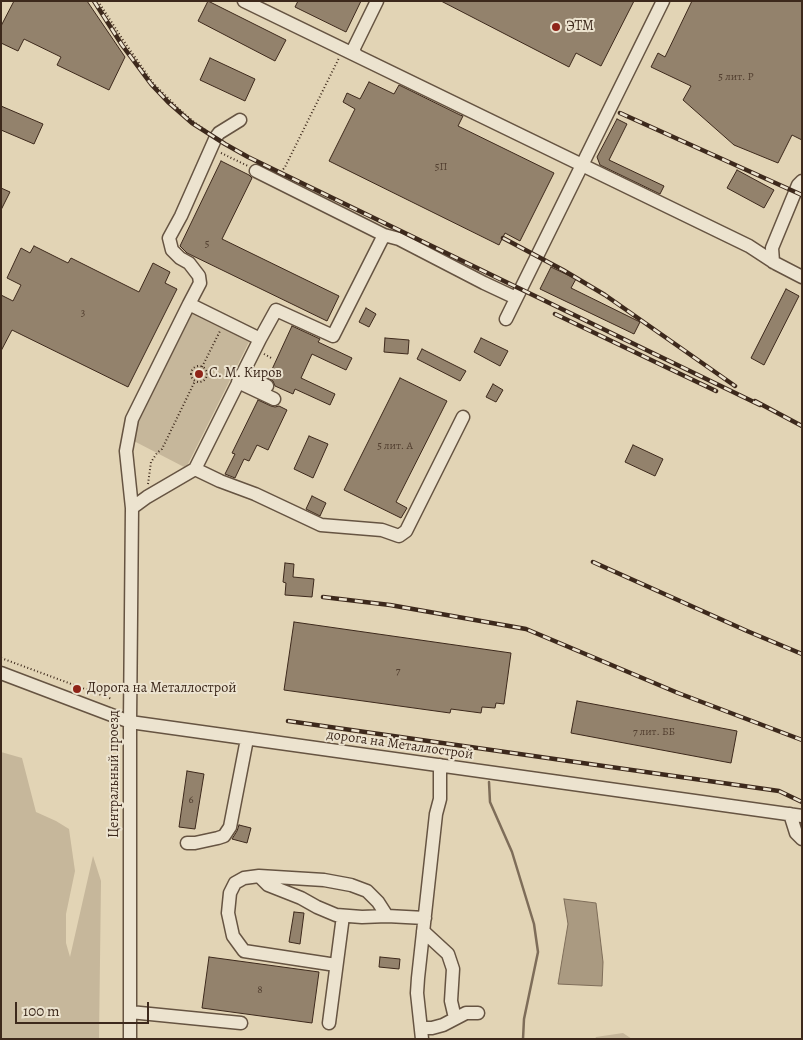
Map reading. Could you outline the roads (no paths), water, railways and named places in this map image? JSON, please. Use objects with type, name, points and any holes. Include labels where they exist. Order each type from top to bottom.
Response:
[{"type":"street","points":[[244,1],[749,246],[773,262],[802,277]]},
{"type":"street","points":[[358,56],[353,50],[377,1]]},
{"type":"street","points":[[506,319],[663,1]]},
{"type":"street","name":"Центральный проезд","points":[[130,1039],[132,508],[126,451],[132,419],[200,283],[199,276],[189,263],[172,250],[169,238],[181,216],[216,137],[219,133],[240,120]]},
{"type":"street","points":[[256,171],[516,298]]},
{"type":"street","points":[[773,262],[772,248],[798,185],[802,181]]},
{"type":"street","points":[[132,508],[195,469],[260,338],[276,310],[333,336],[384,235]]},
{"type":"street","points":[[189,304],[260,338]]},
{"type":"street","points":[[240,378],[268,386]]},
{"type":"street","points":[[240,378],[274,399]]},
{"type":"street","points":[[195,469],[255,494],[321,525],[382,530],[399,536],[406,531],[463,417]]},
{"type":"street","name":"дорога на Металлострой","points":[[1,673],[130,722],[796,815]]},
{"type":"street","points":[[187,843],[224,836],[230,827],[247,738]]},
{"type":"street","points":[[440,765],[440,799],[436,814],[417,994],[421,1034],[466,1013],[478,1013]]},
{"type":"street","points":[[796,815],[796,832],[802,839]]},
{"type":"street","points":[[259,876],[268,885],[336,915],[362,918],[387,916],[425,918]]},
{"type":"street","points":[[336,965],[244,951],[233,936],[228,913],[230,893],[235,883],[244,878],[259,876],[324,880],[351,885],[367,891],[378,902],[387,916]]},
{"type":"street","points":[[329,1023],[343,916]]},
{"type":"street","points":[[423,931],[448,954],[451,962],[453,969],[451,1001],[455,1018]]},
{"type":"street","points":[[130,1012],[241,1023]]},
{"type":"waterway","points":[[489,782],[490,802],[512,852],[534,924],[538,952],[524,1019],[523,1039]]},
{"type":"railway","points":[[94,1],[122,45],[151,84],[192,123],[225,144],[248,157],[760,405]]},
{"type":"railway","points":[[620,113],[802,195]]},
{"type":"railway","points":[[503,238],[605,295],[735,386]]},
{"type":"railway","points":[[555,314],[716,391]]},
{"type":"railway","points":[[755,401],[802,426]]},
{"type":"railway","points":[[593,562],[802,654]]},
{"type":"railway","points":[[323,597],[390,605],[526,629],[678,693],[802,740]]},
{"type":"railway","points":[[288,721],[779,791],[802,802]]},
{"type":"place","name":"ЭТМ","points":[[556,27]]},
{"type":"place","name":"С. М. Киров","points":[[199,374]]},
{"type":"place","name":"Дорога на Металлострой","points":[[77,689]]}]
